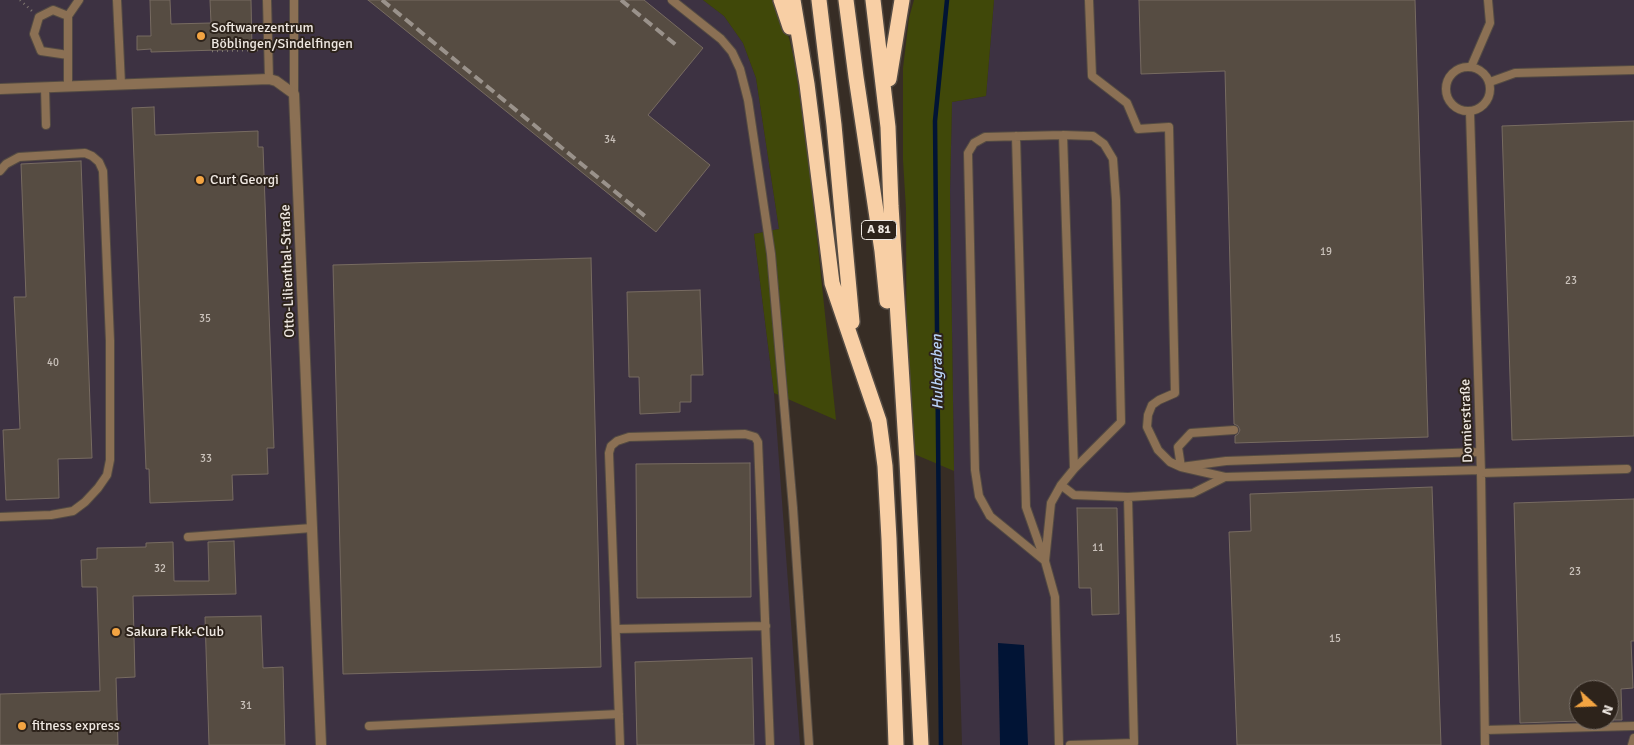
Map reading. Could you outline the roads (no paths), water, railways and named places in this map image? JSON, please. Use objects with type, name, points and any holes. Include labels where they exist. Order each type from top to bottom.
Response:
[{"type":"highway","points":[[781,0],[802,59]]},
{"type":"highway","points":[[793,0],[832,282],[855,347]]},
{"type":"highway","name":"A 81","points":[[819,0],[834,125],[855,347],[880,421],[885,466],[896,745]]},
{"type":"highway","name":"A 81","points":[[846,0],[882,251],[895,377],[907,461],[921,745]]},
{"type":"highway","points":[[873,0],[886,103],[907,461]]},
{"type":"highway","points":[[886,103],[902,0]]},
{"type":"street","points":[[0,89],[269,80],[276,81],[294,94]]},
{"type":"street","name":"Otto-Lilienthal-Straße","points":[[294,94],[321,745]]},
{"type":"lane","points":[[68,86],[68,16],[79,0]]},
{"type":"lane","points":[[117,0],[121,84]]},
{"type":"lane","points":[[267,0],[269,80]]},
{"type":"lane","points":[[294,0],[294,94]]},
{"type":"lane","points":[[672,0],[721,39],[732,52],[740,69],[748,100],[771,254],[793,508],[809,745]]},
{"type":"lane","points":[[1088,0],[1092,76],[1127,103],[1138,129],[1169,127],[1175,394],[1152,405],[1148,415],[1147,427],[1158,450],[1170,462],[1182,468],[1225,477],[1626,470]]},
{"type":"lane","points":[[1471,67],[1490,23],[1488,0]]},
{"type":"lane","points":[[68,16],[53,10],[39,17],[34,34],[42,51],[68,55]]},
{"type":"lane","points":[[1471,67],[1483,72],[1490,82],[1487,102],[1480,109],[1470,112],[1458,109],[1449,100],[1446,88],[1450,76],[1459,69],[1471,67]]},
{"type":"lane","points":[[1490,82],[1515,73],[1634,70]]},
{"type":"lane","points":[[45,87],[46,125]]},
{"type":"lane","name":"Dornierstraße","points":[[1470,112],[1481,472],[1485,745]]},
{"type":"lane","points":[[1063,135],[1074,469]]},
{"type":"lane","points":[[1016,136],[1026,507],[1045,561],[1055,597],[1059,745]]},
{"type":"lane","points":[[1093,136],[1104,144],[1113,159],[1116,200],[1121,422],[1074,469],[1061,485],[1051,503],[1045,561],[990,516],[979,496],[975,470],[968,153],[974,143],[986,137],[1093,136]]},
{"type":"lane","points":[[0,171],[6,164],[19,157],[86,153],[99,162],[103,171],[110,341],[110,460],[107,475],[98,488],[74,511],[51,516],[0,517]]},
{"type":"lane","points":[[1182,468],[1178,447],[1191,433],[1234,430]]},
{"type":"lane","points":[[620,745],[611,446],[616,441],[629,437],[736,435],[755,437],[758,442],[770,745]]},
{"type":"lane","points":[[1182,468],[1226,461],[1480,452]]},
{"type":"lane","points":[[1061,485],[1074,495],[1128,496],[1193,493],[1225,477]]},
{"type":"lane","points":[[1070,745],[1134,744],[1128,496]]},
{"type":"lane","points":[[188,537],[312,528]]},
{"type":"lane","points":[[616,629],[766,626]]},
{"type":"lane","points":[[369,726],[619,714]]},
{"type":"lane","points":[[1485,730],[1634,726]]},
{"type":"lane","points":[[1632,745],[1634,738]]},
{"type":"water","points":[[998,643],[1024,645],[1028,745],[1000,745]]},
{"type":"waterway","name":"Hulbgraben","points":[[941,745],[935,121],[947,0]]},
{"type":"railway","points":[[382,0],[646,217]]},
{"type":"railway","points":[[621,0],[676,45]]},
{"type":"place","name":"Softwarezentrum Böblingen/Sindelfingen","points":[[201,36]]},
{"type":"place","name":"Curt Georgi","points":[[200,180]]},
{"type":"place","name":"Sakura Fkk-Club","points":[[116,632]]},
{"type":"place","name":"fitness express","points":[[22,726]]}]
